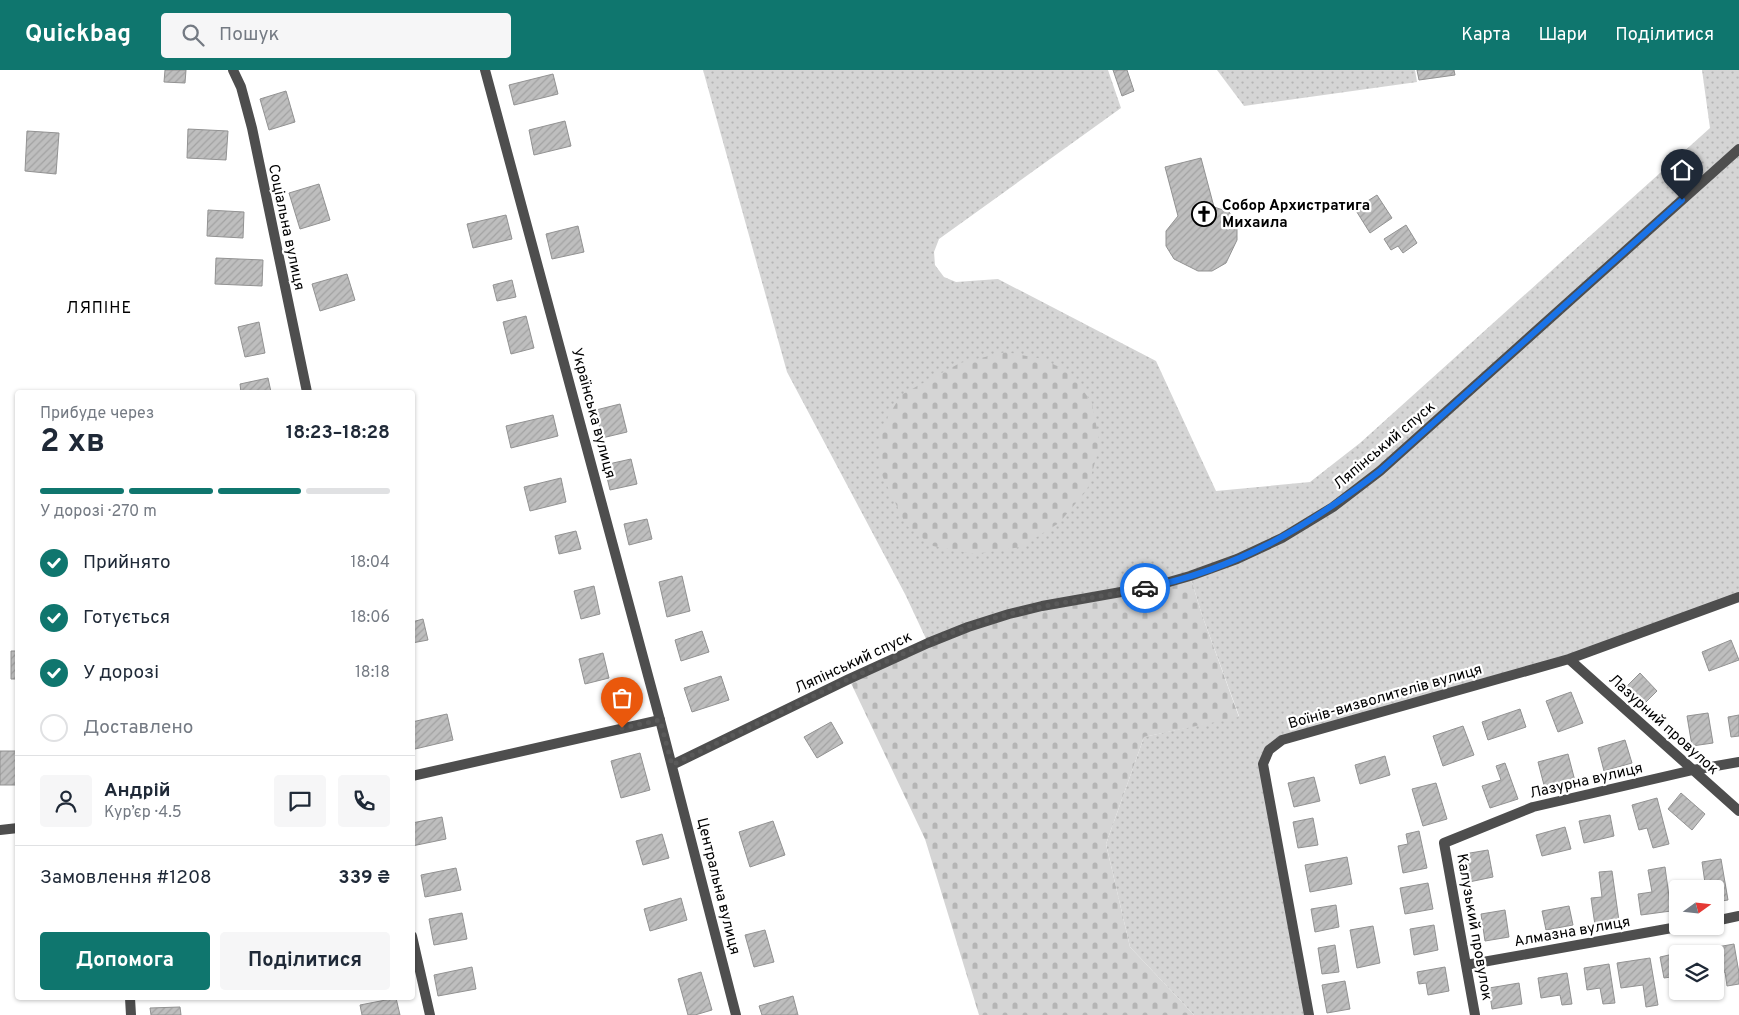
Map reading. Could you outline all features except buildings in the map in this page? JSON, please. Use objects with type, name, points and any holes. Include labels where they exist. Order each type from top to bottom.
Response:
[{"type":"street","name":"Соціальна вулиця","points":[[233,70],[241,87],[252,128],[306,390]]},
{"type":"street","name":"Українська вулиця","points":[[485,70],[672,765]]},
{"type":"street","name":"Ляпінський спуск","points":[[672,765],[858,675],[968,627],[1042,606],[1146,588],[1190,576],[1238,560],[1282,538],[1332,507],[1380,471],[1739,149]]},
{"type":"street","name":"Воїнів-визволителів вулиця","points":[[1309,1015],[1263,764],[1269,750],[1282,740],[1569,659],[1739,597]]},
{"type":"street","name":"Лазурний провулок","points":[[1569,659],[1739,811]]},
{"type":"street","points":[[415,775],[660,720]]},
{"type":"street","name":"Лазурна вулиця","points":[[1444,844],[1533,807],[1693,770],[1739,762]]},
{"type":"street","name":"Центральна вулиця","points":[[672,765],[736,1015]]},
{"type":"street","points":[[0,830],[15,828]]},
{"type":"street","name":"Калузький провулок","points":[[1444,844],[1475,1015]]},
{"type":"street","points":[[1724,919],[1739,916]]},
{"type":"street","name":"Алмазна вулиця","points":[[1466,964],[1669,928]]},
{"type":"street","points":[[415,949],[430,1015]]},
{"type":"street","points":[[130,1000],[131,1015]]},
{"type":"green space","points":[[703,70],[1108,70],[1121,108],[939,239],[934,252],[935,265],[944,277],[956,282],[998,279],[1156,361],[1216,491],[1310,482],[1360,443],[1710,128],[1702,70],[1739,70],[1739,597],[1569,659],[1283,740],[1263,764],[1309,1015],[1194,1015],[1130,947],[1106,844],[1144,737],[1239,716],[1202,615],[1190,576],[928,643],[905,594],[787,372]]},
{"type":"green space","points":[[1217,70],[1415,70],[1417,82],[1244,106]]},
{"type":"green space","points":[[1006,352],[1042,359],[1070,372],[1092,403],[1100,445],[1087,490],[1059,523],[1021,547],[974,554],[933,546],[906,525],[881,473],[880,430],[901,395],[960,363]]},
{"type":"green space","points":[[1190,576],[1239,717],[1144,737],[1106,844],[1130,947],[1194,1015],[979,1015],[925,839],[849,679],[968,627]]},
{"type":"way so far","points":[[622,728],[660,720],[672,765],[928,643],[968,627],[1042,606],[1145,588]]},
{"type":"place","name":"Собор Архистратига Михаила","points":[[1204,214]]},
{"type":"district","name":"ЛЯПІНЕ","points":[[99,307]]},
{"type":"route","points":[[1145,588],[1238,560],[1282,538],[1332,507],[1380,471],[1682,200]]}]
